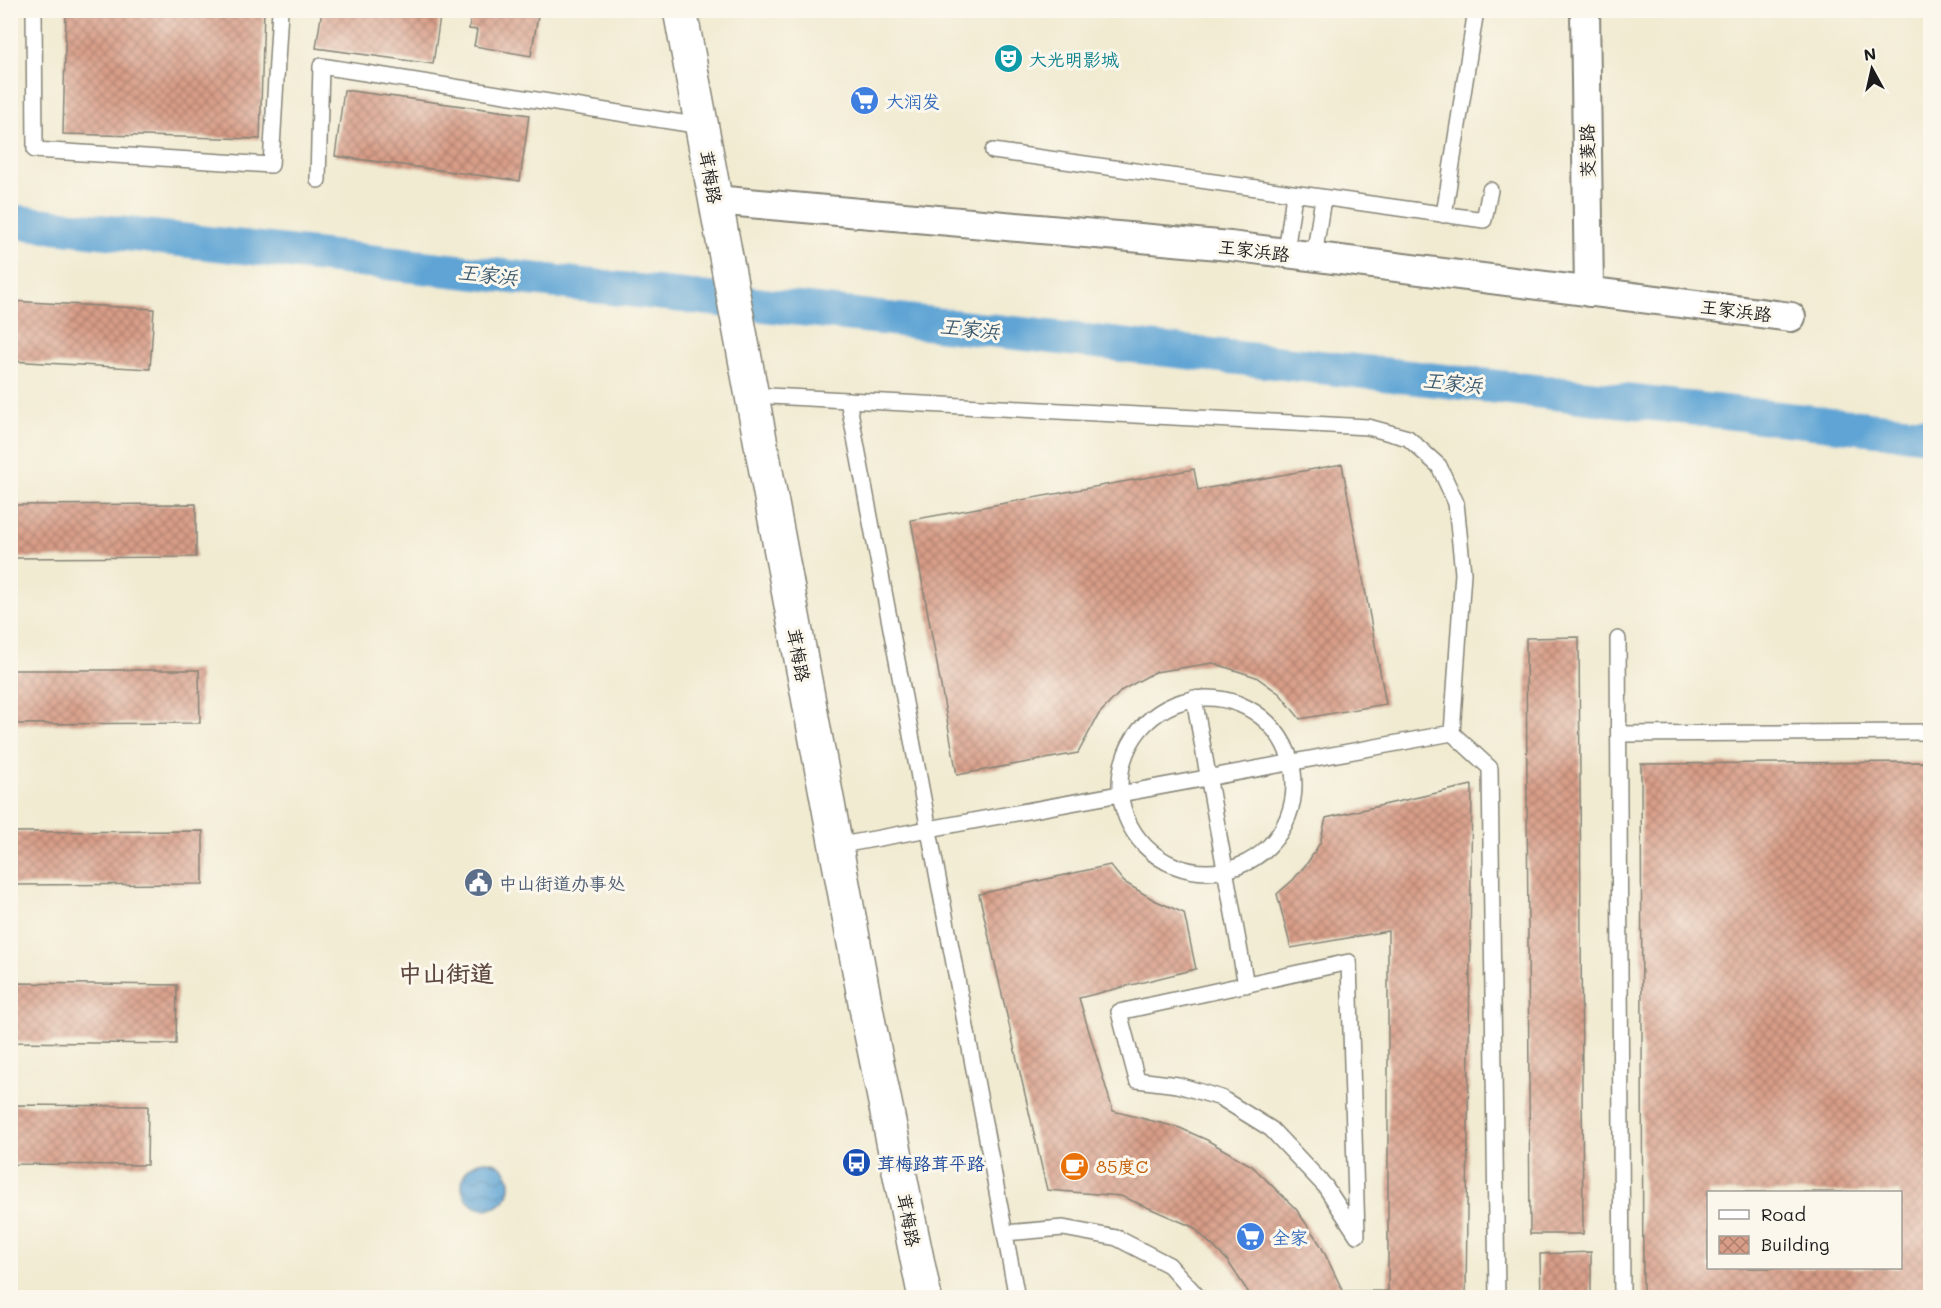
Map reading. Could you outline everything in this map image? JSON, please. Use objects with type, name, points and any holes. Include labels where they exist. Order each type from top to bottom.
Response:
[{"type":"street","name":"茸梅路","points":[[680,10],[870,1029],[925,1298]]},
{"type":"street","name":"茭菱路","points":[[1585,10],[1589,292]]},
{"type":"street","name":"王家浜路","points":[[715,200],[1230,246],[1791,317]]},
{"type":"lane","points":[[34,10],[35,150],[271,165],[280,10]]},
{"type":"lane","points":[[1444,215],[1476,10]]},
{"type":"lane","points":[[318,180],[321,66],[701,126]]},
{"type":"lane","points":[[993,152],[1484,220],[1490,190]]},
{"type":"lane","points":[[1294,194],[1300,255]]},
{"type":"lane","points":[[1300,255],[1323,198]]},
{"type":"lane","points":[[748,384],[848,400],[1368,426],[1408,438],[1439,466],[1456,503],[1463,573],[1452,733]]},
{"type":"lane","points":[[848,400],[1017,1298]]},
{"type":"lane","points":[[1618,639],[1623,1298]]},
{"type":"lane","points":[[1194,698],[1246,985]]},
{"type":"lane","points":[[1194,698],[1219,698],[1244,705],[1266,719],[1282,738],[1292,762],[1295,790],[1288,818],[1274,842],[1252,861],[1225,871],[1196,872],[1167,864],[1144,846],[1127,822],[1119,794],[1120,767],[1130,742],[1146,721],[1168,706],[1194,698]]},
{"type":"lane","points":[[1619,734],[1930,732]]},
{"type":"lane","points":[[836,846],[1452,733]]},
{"type":"lane","points":[[1452,733],[1490,768],[1497,1298]]},
{"type":"lane","points":[[1349,962],[1357,1235],[1325,1186],[1271,1129],[1221,1098],[1178,1085],[1137,1080],[1119,1012],[1246,985],[1349,962]]},
{"type":"lane","points":[[1005,1233],[1063,1228],[1117,1238],[1169,1265],[1198,1298]]},
{"type":"water","points":[[481,1161],[491,1161],[503,1168],[510,1180],[510,1190],[503,1202],[491,1209],[481,1209],[466,1198],[462,1190],[462,1180],[473,1165]]},
{"type":"building","points":[[66,10],[264,10],[260,139],[63,134]]},
{"type":"building","points":[[322,10],[441,10],[433,64],[316,48]]},
{"type":"building","points":[[472,10],[539,10],[531,56],[474,46],[477,30],[469,29]]},
{"type":"building","points":[[344,90],[529,115],[520,181],[335,156]]},
{"type":"building","points":[[10,301],[154,309],[150,369],[10,361]]},
{"type":"building","points":[[1342,464],[1386,704],[1300,719],[1280,694],[1256,677],[1213,663],[1155,672],[1122,690],[1099,714],[1078,753],[957,775],[911,520],[1194,469],[1198,490]]},
{"type":"building","points":[[196,504],[196,557],[10,558],[10,505]]},
{"type":"building","points":[[1579,637],[1583,1234],[1530,1234],[1526,638]]},
{"type":"building","points":[[10,670],[199,670],[200,723],[10,724]]},
{"type":"building","points":[[1930,762],[1930,1298],[1643,1297],[1641,764]]},
{"type":"building","points":[[1472,785],[1466,1298],[1252,1298],[1227,1260],[1193,1227],[1121,1196],[1047,1190],[979,894],[1110,865],[1124,882],[1154,900],[1184,913],[1196,969],[1079,998],[1113,1111],[1180,1128],[1207,1140],[1252,1166],[1296,1209],[1320,1244],[1343,1291],[1388,1291],[1388,931],[1291,948],[1277,894],[1308,862],[1320,843],[1326,818]]},
{"type":"building","points":[[203,831],[203,884],[10,885],[10,832]]},
{"type":"building","points":[[10,983],[177,985],[176,1044],[10,1042]]},
{"type":"building","points":[[10,1105],[148,1106],[147,1165],[10,1164]]},
{"type":"building","points":[[1591,1252],[1591,1298],[1541,1298],[1540,1254]]},
{"type":"waterway","name":"王家浜","points":[[10,221],[1930,435]]},
{"type":"place","name":"大光明影城","points":[[1008,59]]},
{"type":"place","name":"大润发","points":[[865,101]]},
{"type":"place","name":"中山街道办事处","points":[[478,883]]},
{"type":"place","name":"茸梅路茸平路","points":[[856,1163]]},
{"type":"place","name":"85度C","points":[[1075,1166]]},
{"type":"place","name":"全家","points":[[1251,1237]]},
{"type":"district","name":"中山街道","points":[[446,972]]}]
